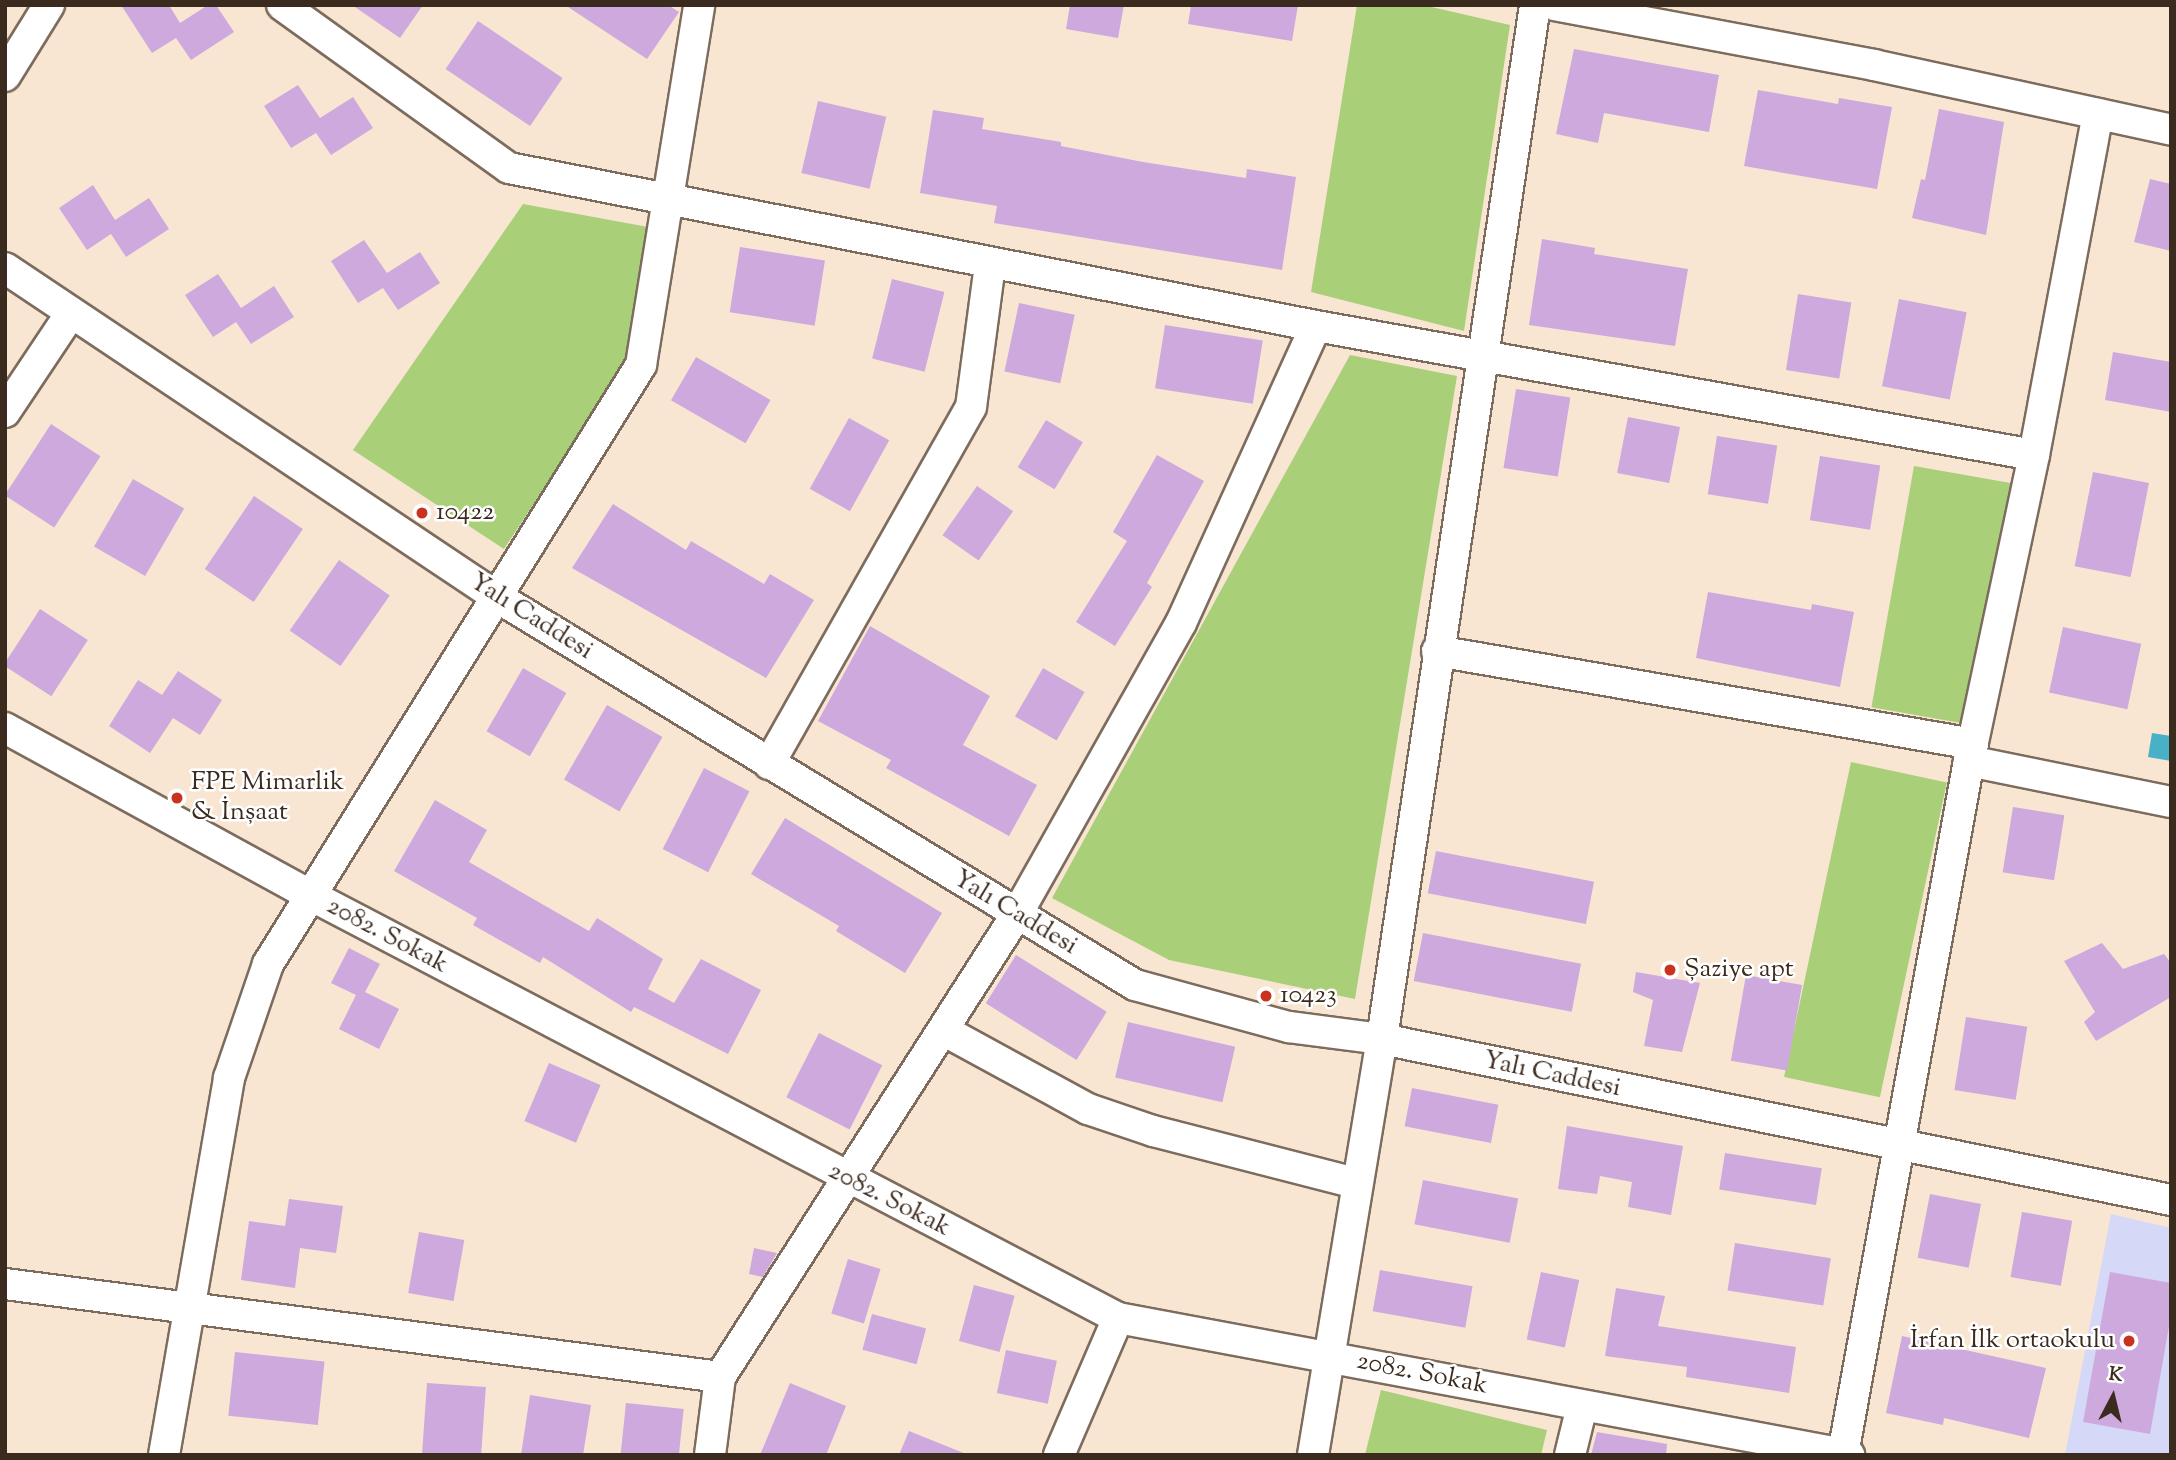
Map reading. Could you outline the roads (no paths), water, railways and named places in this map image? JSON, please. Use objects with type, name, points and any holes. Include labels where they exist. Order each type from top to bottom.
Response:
[{"type":"street","points":[[5,76],[49,5]]},
{"type":"street","points":[[282,5],[509,168],[1316,326],[2034,455]]},
{"type":"street","points":[[164,1455],[229,1078],[268,964],[641,365],[671,201],[699,5]]},
{"type":"street","points":[[1313,1455],[1332,1355],[1355,1183],[1382,1039],[1437,651],[1484,356],[1535,5]]},
{"type":"street","points":[[1554,5],[1874,65],[2171,130]]},
{"type":"street","points":[[1846,1454],[1971,753],[2034,455],[2098,114]]},
{"type":"street","points":[[769,764],[971,407],[990,264]]},
{"type":"street","name":"Yalı Caddesi","points":[[5,268],[497,597],[1135,985],[1289,1027],[1382,1039],[2171,1200]]},
{"type":"street","points":[[5,412],[71,313]]},
{"type":"street","points":[[710,1455],[720,1377],[849,1180],[1017,914],[1181,623],[1316,326]]},
{"type":"street","points":[[1437,651],[1971,753],[2171,802]]},
{"type":"street","name":"2082. Sokak","points":[[5,728],[310,895],[849,1180],[1118,1318],[1332,1355],[1582,1406],[1846,1454]]},
{"type":"street","points":[[943,1030],[1088,1109],[1153,1131],[1355,1183]]},
{"type":"street","points":[[5,1284],[720,1377]]},
{"type":"street","points":[[1059,1455],[1118,1318]]},
{"type":"street","points":[[1570,1455],[1582,1406]]},
{"type":"water","points":[[2152,733],[2171,736],[2171,761],[2148,757]]},
{"type":"place","name":"10422","points":[[422,513]]},
{"type":"place","name":"FPE Mimarlik & İnşaat","points":[[177,798]]},
{"type":"place","name":"Şaziye apt","points":[[1670,970]]},
{"type":"place","name":"10423","points":[[1266,996]]},
{"type":"place","name":"İrfan İlk ortaokulu","points":[[2129,1341]]}]
